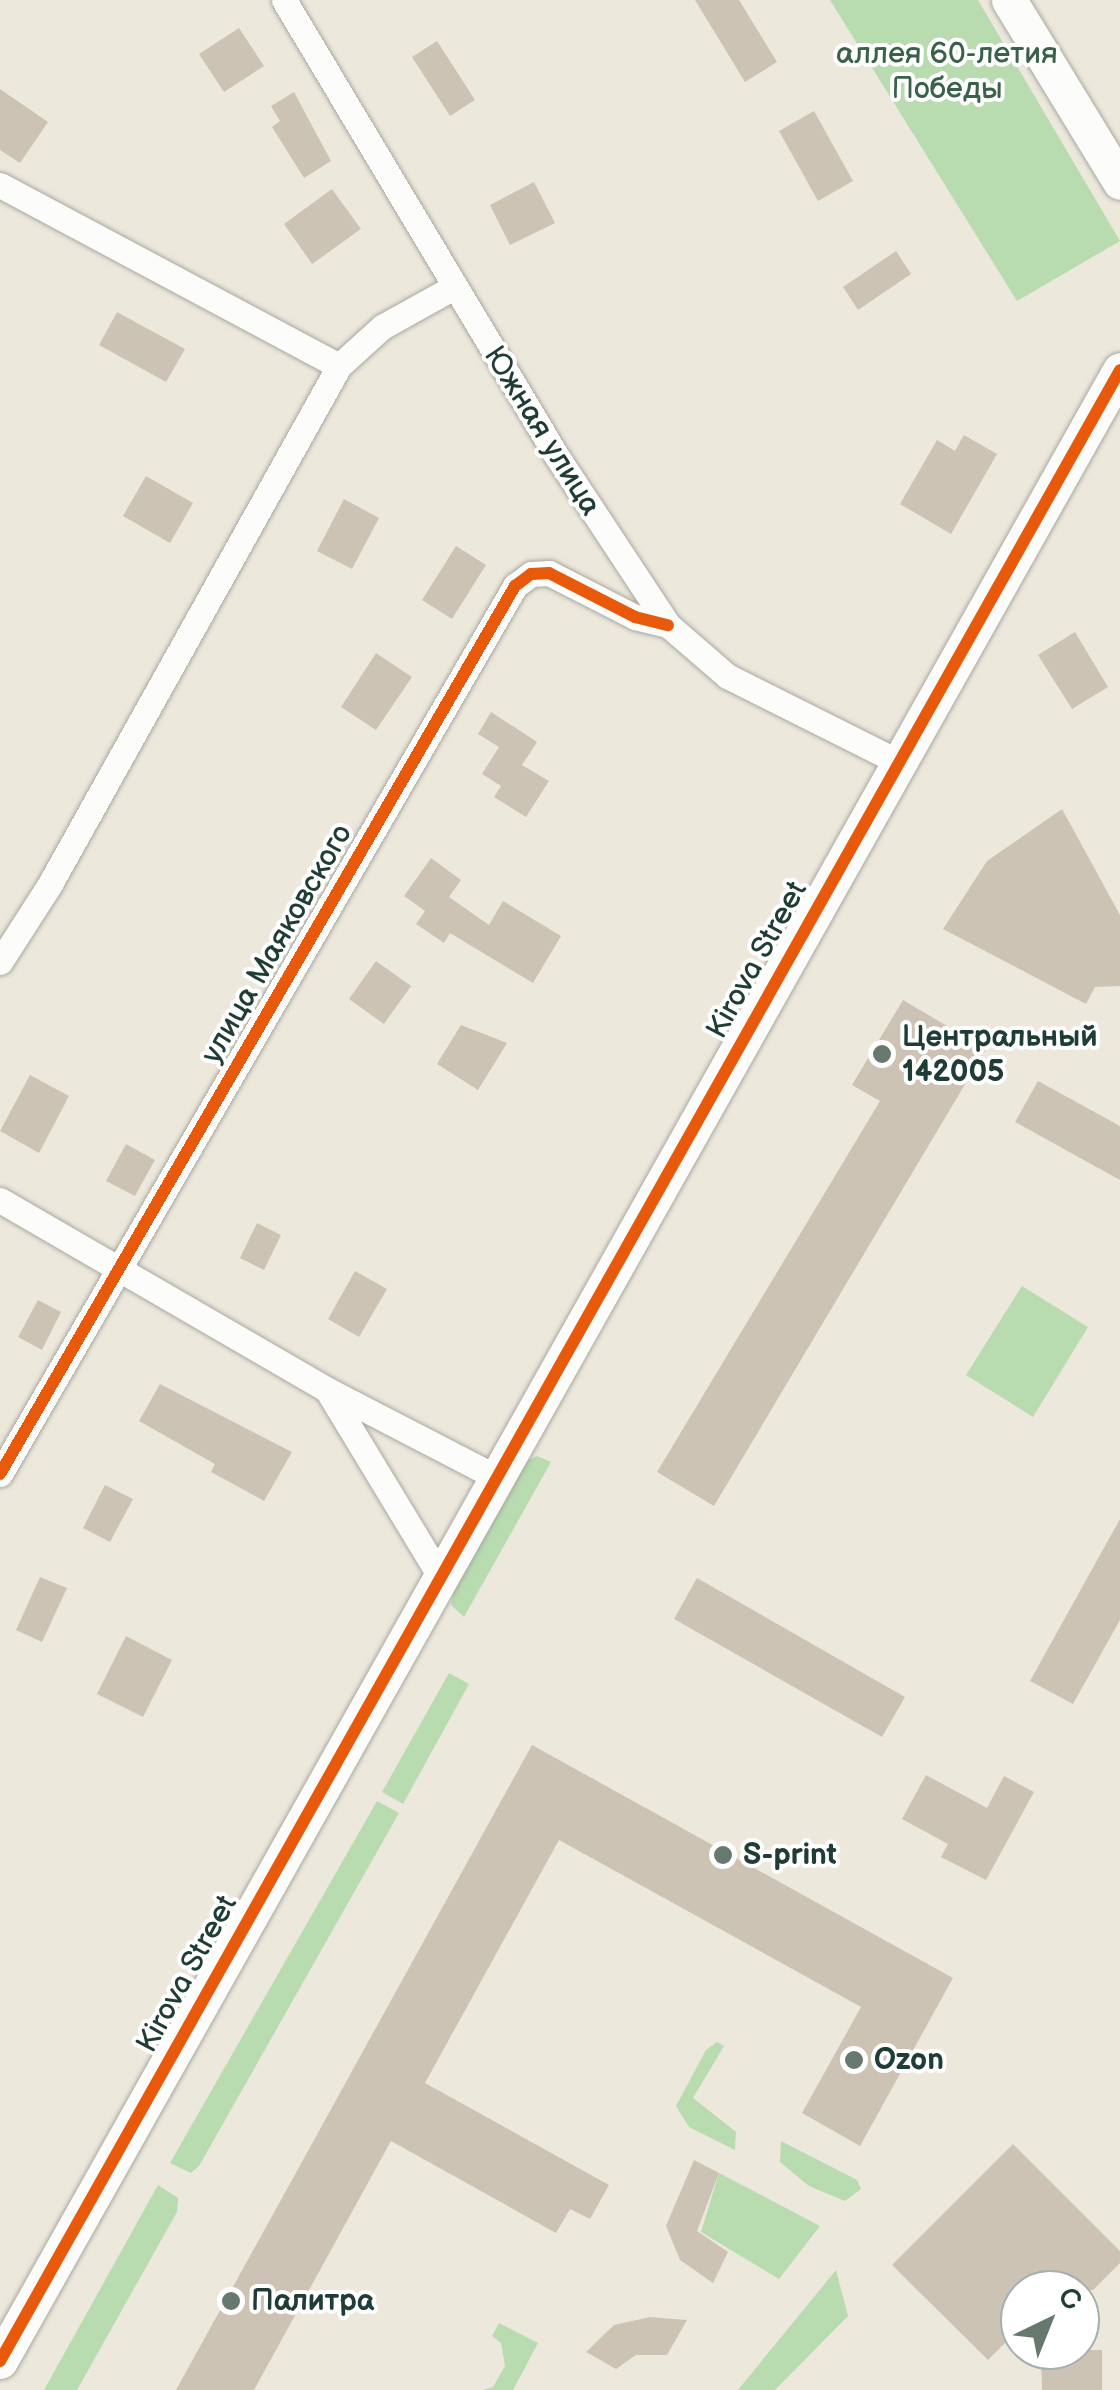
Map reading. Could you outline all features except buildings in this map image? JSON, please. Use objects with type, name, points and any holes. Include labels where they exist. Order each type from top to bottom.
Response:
[{"type":"street","name":"Южная улица","points":[[284,0],[454,287],[668,625],[727,676],[898,762]]},
{"type":"street","points":[[1009,0],[1120,182]]},
{"type":"street","points":[[0,185],[339,366]]},
{"type":"street","points":[[0,962],[50,884],[339,366],[382,326],[454,287]]},
{"type":"street","name":"Kirova Street","points":[[0,2361],[1120,370]]},
{"type":"street","name":"улица Маяковского","points":[[0,1474],[515,586],[531,574],[548,574],[635,617],[668,625]]},
{"type":"street","points":[[0,1200],[326,1389],[496,1477]]},
{"type":"street","points":[[326,1389],[440,1576]]},
{"type":"green space","name":"аллея 60-летия Победы","points":[[830,0],[978,0],[1120,241],[1017,301]]},
{"type":"green space","points":[[1022,1286],[1088,1327],[1033,1417],[966,1375]]},
{"type":"green space","points":[[537,1456],[551,1462],[464,1617],[451,1605],[454,1588],[524,1462]]},
{"type":"green space","points":[[449,1673],[469,1684],[403,1804],[382,1792]]},
{"type":"green space","points":[[377,1801],[399,1813],[199,2166],[191,2173],[170,2163]]},
{"type":"green space","points":[[717,2042],[724,2046],[693,2098],[736,2132],[735,2150],[689,2127],[676,2106],[706,2050]]},
{"type":"green space","points":[[781,2141],[857,2180],[861,2189],[845,2201],[809,2186],[780,2162]]},
{"type":"green space","points":[[719,2173],[820,2226],[779,2279],[701,2232]]},
{"type":"green space","points":[[158,2185],[178,2198],[177,2212],[77,2390],[44,2390]]},
{"type":"green space","points":[[836,2270],[848,2316],[775,2390],[738,2390]]},
{"type":"green space","points":[[499,2323],[538,2343],[513,2390],[483,2390],[493,2387],[505,2366],[501,2343],[492,2336]]},
{"type":"cycle path","points":[[0,2361],[1120,370]]},
{"type":"cycle path","points":[[0,1474],[515,586],[531,574],[549,573],[635,617],[668,625]]},
{"type":"place","name":"Центральный 142005","points":[[882,1054]]},
{"type":"place","name":"S-print","points":[[723,1855]]},
{"type":"place","name":"Ozon","points":[[854,2060]]},
{"type":"place","name":"Палитра","points":[[231,2301]]}]
